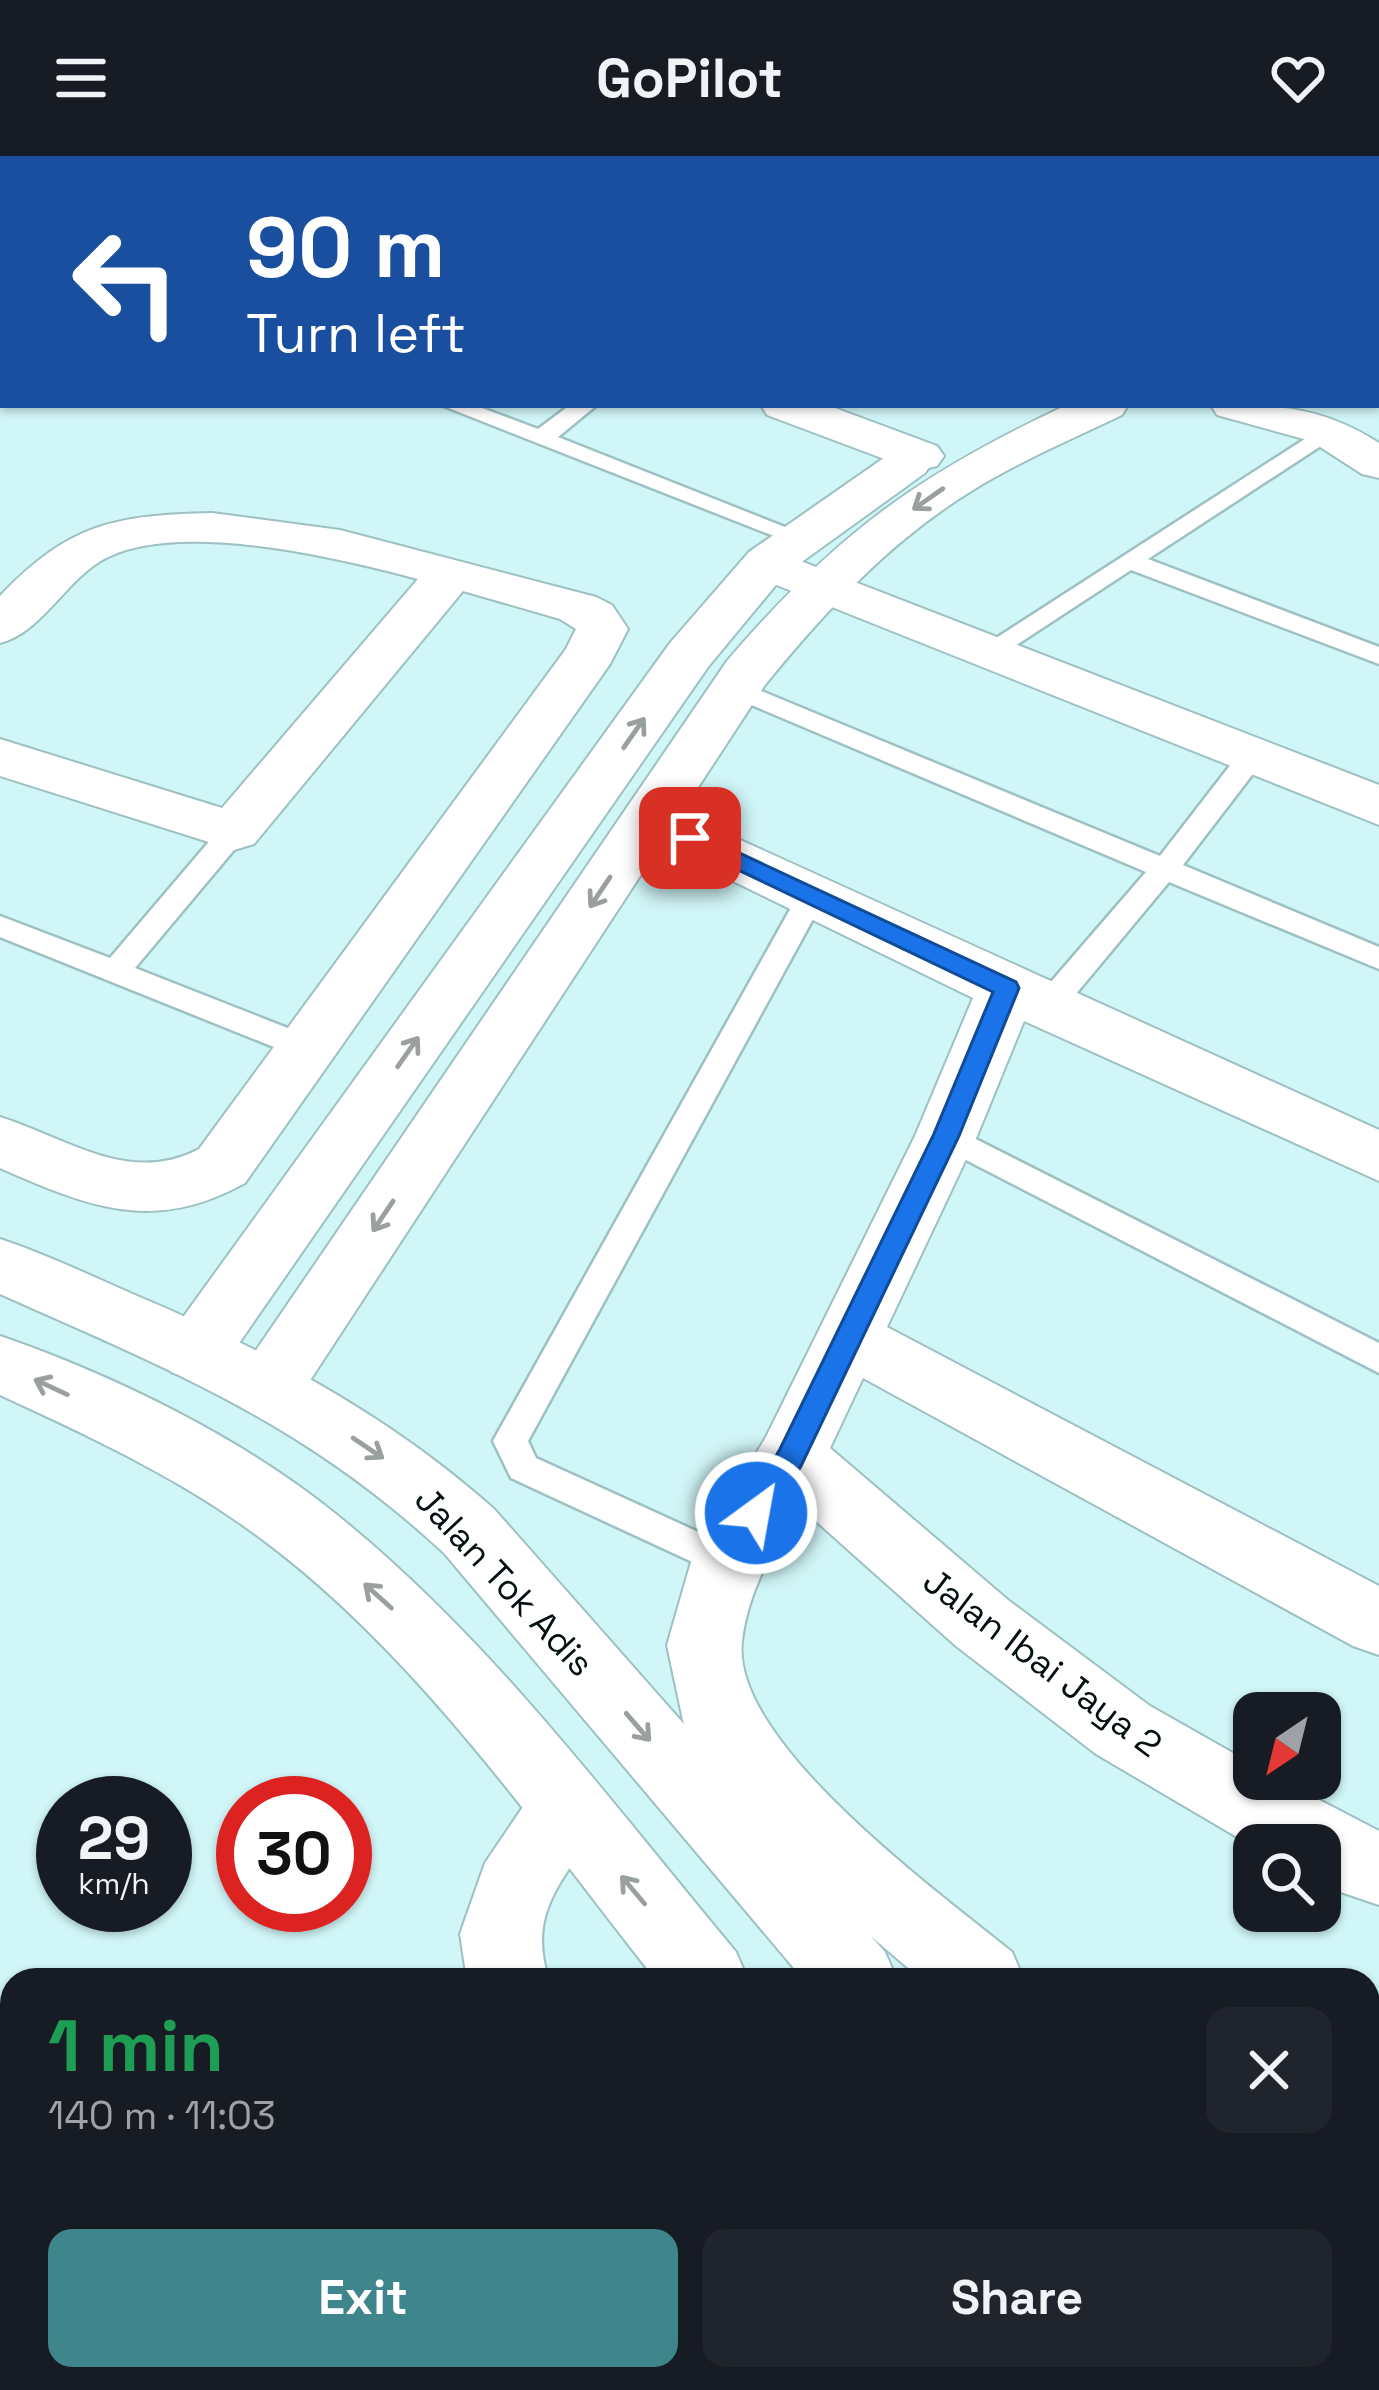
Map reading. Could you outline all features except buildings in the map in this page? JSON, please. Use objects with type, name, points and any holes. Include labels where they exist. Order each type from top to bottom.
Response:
[{"type":"street","points":[[792,408],[920,456]]},
{"type":"street","points":[[195,1353],[689,655],[783,550],[920,456],[1018,408]]},
{"type":"street","points":[[268,1388],[736,688],[789,621],[878,535],[932,494],[997,456],[1100,408]]},
{"type":"street","points":[[1253,408],[1318,418],[1379,464]]},
{"type":"street","points":[[0,627],[68,561],[100,542],[130,532],[234,527],[451,574],[578,608],[594,616],[602,629],[592,652],[222,1166],[195,1185],[122,1189],[0,1141]]},
{"type":"street","points":[[783,550],[826,586],[1379,806]]},
{"type":"street","points":[[0,757],[234,831],[451,574]]},
{"type":"street","points":[[650,818],[811,897],[1379,1157]]},
{"type":"street","points":[[969,1968],[816,1839],[722,1725],[704,1645],[758,1511],[946,1136],[1028,997]]},
{"type":"street","name":"Jalan Tok Adis","points":[[0,1265],[268,1388],[369,1447],[469,1531],[846,1968]]},
{"type":"street","points":[[848,1338],[1371,1619]]},
{"type":"street","points":[[0,1364],[156,1437],[309,1534],[422,1635],[697,1968]]},
{"type":"street","name":"Jalan Ibai Jaya 2","points":[[758,1511],[982,1623],[1123,1730],[1339,1855],[1379,1868]]},
{"type":"street","points":[[502,1968],[501,1919],[523,1872],[566,1809]]},
{"type":"lane","points":[[461,408],[541,439],[783,550]]},
{"type":"lane","points":[[541,439],[581,408]]},
{"type":"lane","points":[[989,651],[1128,560],[1318,418]]},
{"type":"lane","points":[[1128,560],[1379,656]]},
{"type":"lane","points":[[736,688],[1379,959]]},
{"type":"lane","points":[[1028,997],[1167,866],[1252,756]]},
{"type":"lane","points":[[115,972],[234,831]]},
{"type":"lane","points":[[758,1511],[523,1468],[510,1441],[811,897]]},
{"type":"lane","points":[[0,926],[307,1048]]},
{"type":"lane","points":[[946,1136],[1379,1359]]},
{"type":"route","points":[[690,838],[1007,988],[946,1136],[790,1457],[756,1513]]}]
